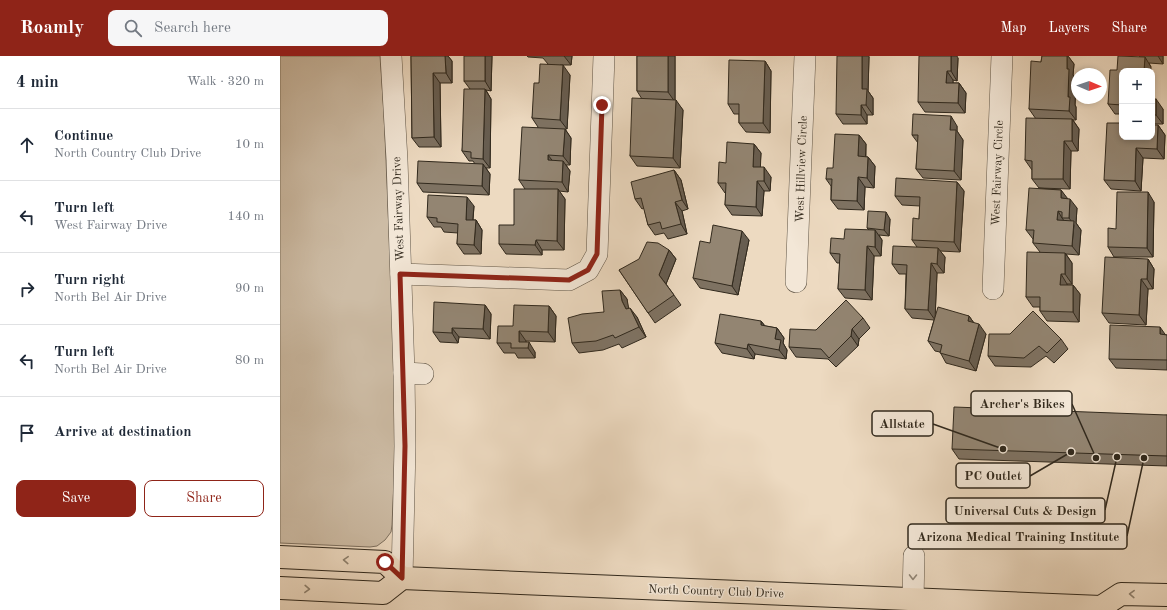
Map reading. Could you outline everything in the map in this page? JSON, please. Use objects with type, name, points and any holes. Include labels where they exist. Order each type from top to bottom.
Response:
[{"type":"main road","points":[[280,557],[385,562],[402,578],[383,593],[280,588]]},
{"type":"main road","name":"North Country Club Drive","points":[[402,578],[913,599],[1103,609],[1121,594],[1167,595]]},
{"type":"street","name":"West Fairway Drive","points":[[391,56],[395,107],[400,274],[413,374],[405,446],[402,578]]},
{"type":"street","points":[[400,274],[569,280],[588,270],[597,254],[604,56]]},
{"type":"street","name":"West Hillview Circle","points":[[796,282],[805,56]]},
{"type":"street","name":"West Fairway Circle","points":[[993,289],[1002,56]]},
{"type":"street","points":[[913,599],[914,556]]},
{"type":"shaded area","points":[[280,56],[380,56],[384,113],[396,396],[392,525],[391,532],[385,540],[377,546],[370,547],[280,543]]},
{"type":"building","points":[[411,56],[445,56],[446,73],[433,73],[434,137],[412,138]]},
{"type":"building","points":[[464,56],[485,56],[485,81],[464,81]]},
{"type":"building","points":[[637,56],[668,56],[668,92],[637,91]]},
{"type":"building","points":[[837,56],[862,56],[862,89],[867,89],[866,105],[861,105],[861,115],[836,114]]},
{"type":"building","points":[[919,56],[951,56],[951,71],[947,71],[946,83],[959,83],[958,103],[918,102]]},
{"type":"building","points":[[1042,56],[1067,56],[1067,69],[1069,69],[1069,111],[1029,109],[1031,61],[1041,62]]},
{"type":"building","points":[[1118,56],[1145,57],[1144,68],[1119,68],[1119,105],[1108,104],[1110,70],[1117,70]]},
{"type":"building","points":[[729,60],[765,61],[763,123],[739,123],[739,104],[728,104]]},
{"type":"building","points":[[540,64],[563,65],[560,120],[532,118],[534,83],[539,83]]},
{"type":"building","points":[[464,89],[485,89],[483,159],[471,158],[471,152],[462,151]]},
{"type":"building","points":[[632,98],[676,100],[673,158],[630,156]]},
{"type":"building","points":[[1155,99],[1156,99],[1155,115]]},
{"type":"building","points":[[913,114],[951,116],[950,130],[956,130],[954,171],[916,169],[918,135],[912,135]]},
{"type":"building","points":[[1026,118],[1072,119],[1072,141],[1064,141],[1063,179],[1032,179],[1032,161],[1025,160]]},
{"type":"building","points":[[1107,123],[1119,123],[1119,140],[1155,140],[1155,125],[1158,125],[1157,149],[1136,148],[1135,181],[1104,180]]},
{"type":"building","points":[[522,127],[565,129],[563,156],[548,155],[548,160],[563,161],[562,182],[519,180]]},
{"type":"building","points":[[835,134],[859,135],[858,156],[868,157],[867,178],[858,177],[857,201],[831,200],[832,179],[826,179],[827,168],[833,168]]},
{"type":"building","points":[[727,142],[754,144],[753,167],[764,167],[764,181],[757,181],[756,207],[725,205],[726,183],[718,183],[719,162],[726,163]]},
{"type":"building","points":[[418,161],[483,164],[482,186],[417,183]]},
{"type":"building","points":[[674,170],[682,200],[675,202],[681,224],[662,229],[660,222],[648,225],[641,198],[635,199],[631,182]]},
{"type":"building","points":[[896,178],[957,182],[954,242],[912,240],[913,218],[919,219],[920,197],[895,196]]},
{"type":"building","points":[[1029,188],[1061,190],[1061,198],[1070,199],[1069,218],[1062,218],[1062,212],[1058,211],[1057,220],[1074,221],[1072,246],[1033,243],[1034,230],[1026,230]]},
{"type":"building","points":[[514,189],[558,189],[557,241],[536,240],[535,245],[499,244],[499,225],[514,225]]},
{"type":"building","points":[[1117,192],[1148,192],[1147,248],[1108,247],[1108,228],[1116,229]]},
{"type":"building","points":[[428,195],[467,197],[466,220],[476,220],[474,245],[457,244],[458,224],[437,222],[437,218],[427,217]]},
{"type":"building","points":[[868,211],[886,212],[884,230],[867,228]]},
{"type":"building","points":[[713,225],[742,231],[732,286],[693,278],[700,241],[710,243]]},
{"type":"building","points":[[845,229],[875,230],[875,247],[867,246],[865,290],[838,289],[840,254],[830,253],[831,238],[844,239]]},
{"type":"building","points":[[647,242],[658,243],[669,250],[659,275],[674,295],[648,313],[619,270],[639,259]]},
{"type":"building","points":[[893,246],[938,248],[937,264],[931,263],[928,310],[905,309],[907,265],[892,264]]},
{"type":"building","points":[[1027,252],[1065,253],[1065,274],[1061,274],[1060,285],[1073,285],[1073,312],[1040,311],[1040,297],[1026,297]]},
{"type":"building","points":[[1105,257],[1148,259],[1147,279],[1141,279],[1139,315],[1102,313]]},
{"type":"building","points":[[620,290],[622,301],[626,309],[630,308],[639,327],[615,338],[613,335],[596,341],[572,343],[568,318],[582,314],[604,312],[602,291]]},
{"type":"building","points":[[846,300],[863,318],[852,329],[851,336],[829,358],[821,349],[789,347],[790,329],[816,330]]},
{"type":"building","points":[[434,302],[485,305],[483,329],[452,328],[452,333],[433,332]]},
{"type":"building","points":[[514,305],[549,306],[548,332],[519,331],[519,342],[529,342],[528,348],[511,348],[511,343],[497,343],[498,326],[513,326]]},
{"type":"building","points":[[938,307],[969,316],[968,321],[979,324],[969,361],[940,353],[942,345],[928,341]]},
{"type":"building","points":[[1033,311],[1061,339],[1047,353],[1039,346],[1024,358],[988,356],[989,334],[1010,334]]},
{"type":"building","points":[[720,314],[761,321],[761,325],[777,328],[775,339],[781,340],[779,350],[748,344],[747,349],[715,343]]},
{"type":"building","points":[[1110,325],[1160,327],[1160,334],[1167,335],[1167,360],[1109,359]]},
{"type":"building","points":[[954,407],[1167,415],[1167,456],[952,449]]},
{"type":"place","name":"Allstate","points":[[1003,449]]},
{"type":"place","name":"PC Outlet","points":[[1071,452]]},
{"type":"place","name":"Universal Cuts & Design","points":[[1117,457]]},
{"type":"place","name":"Archer's Bikes","points":[[1096,458]]},
{"type":"place","name":"Arizona Medical Training Institute","points":[[1144,458]]},
{"type":"route","points":[[385,562],[402,578],[405,446],[400,274],[569,280],[588,270],[597,254],[602,105]]}]
